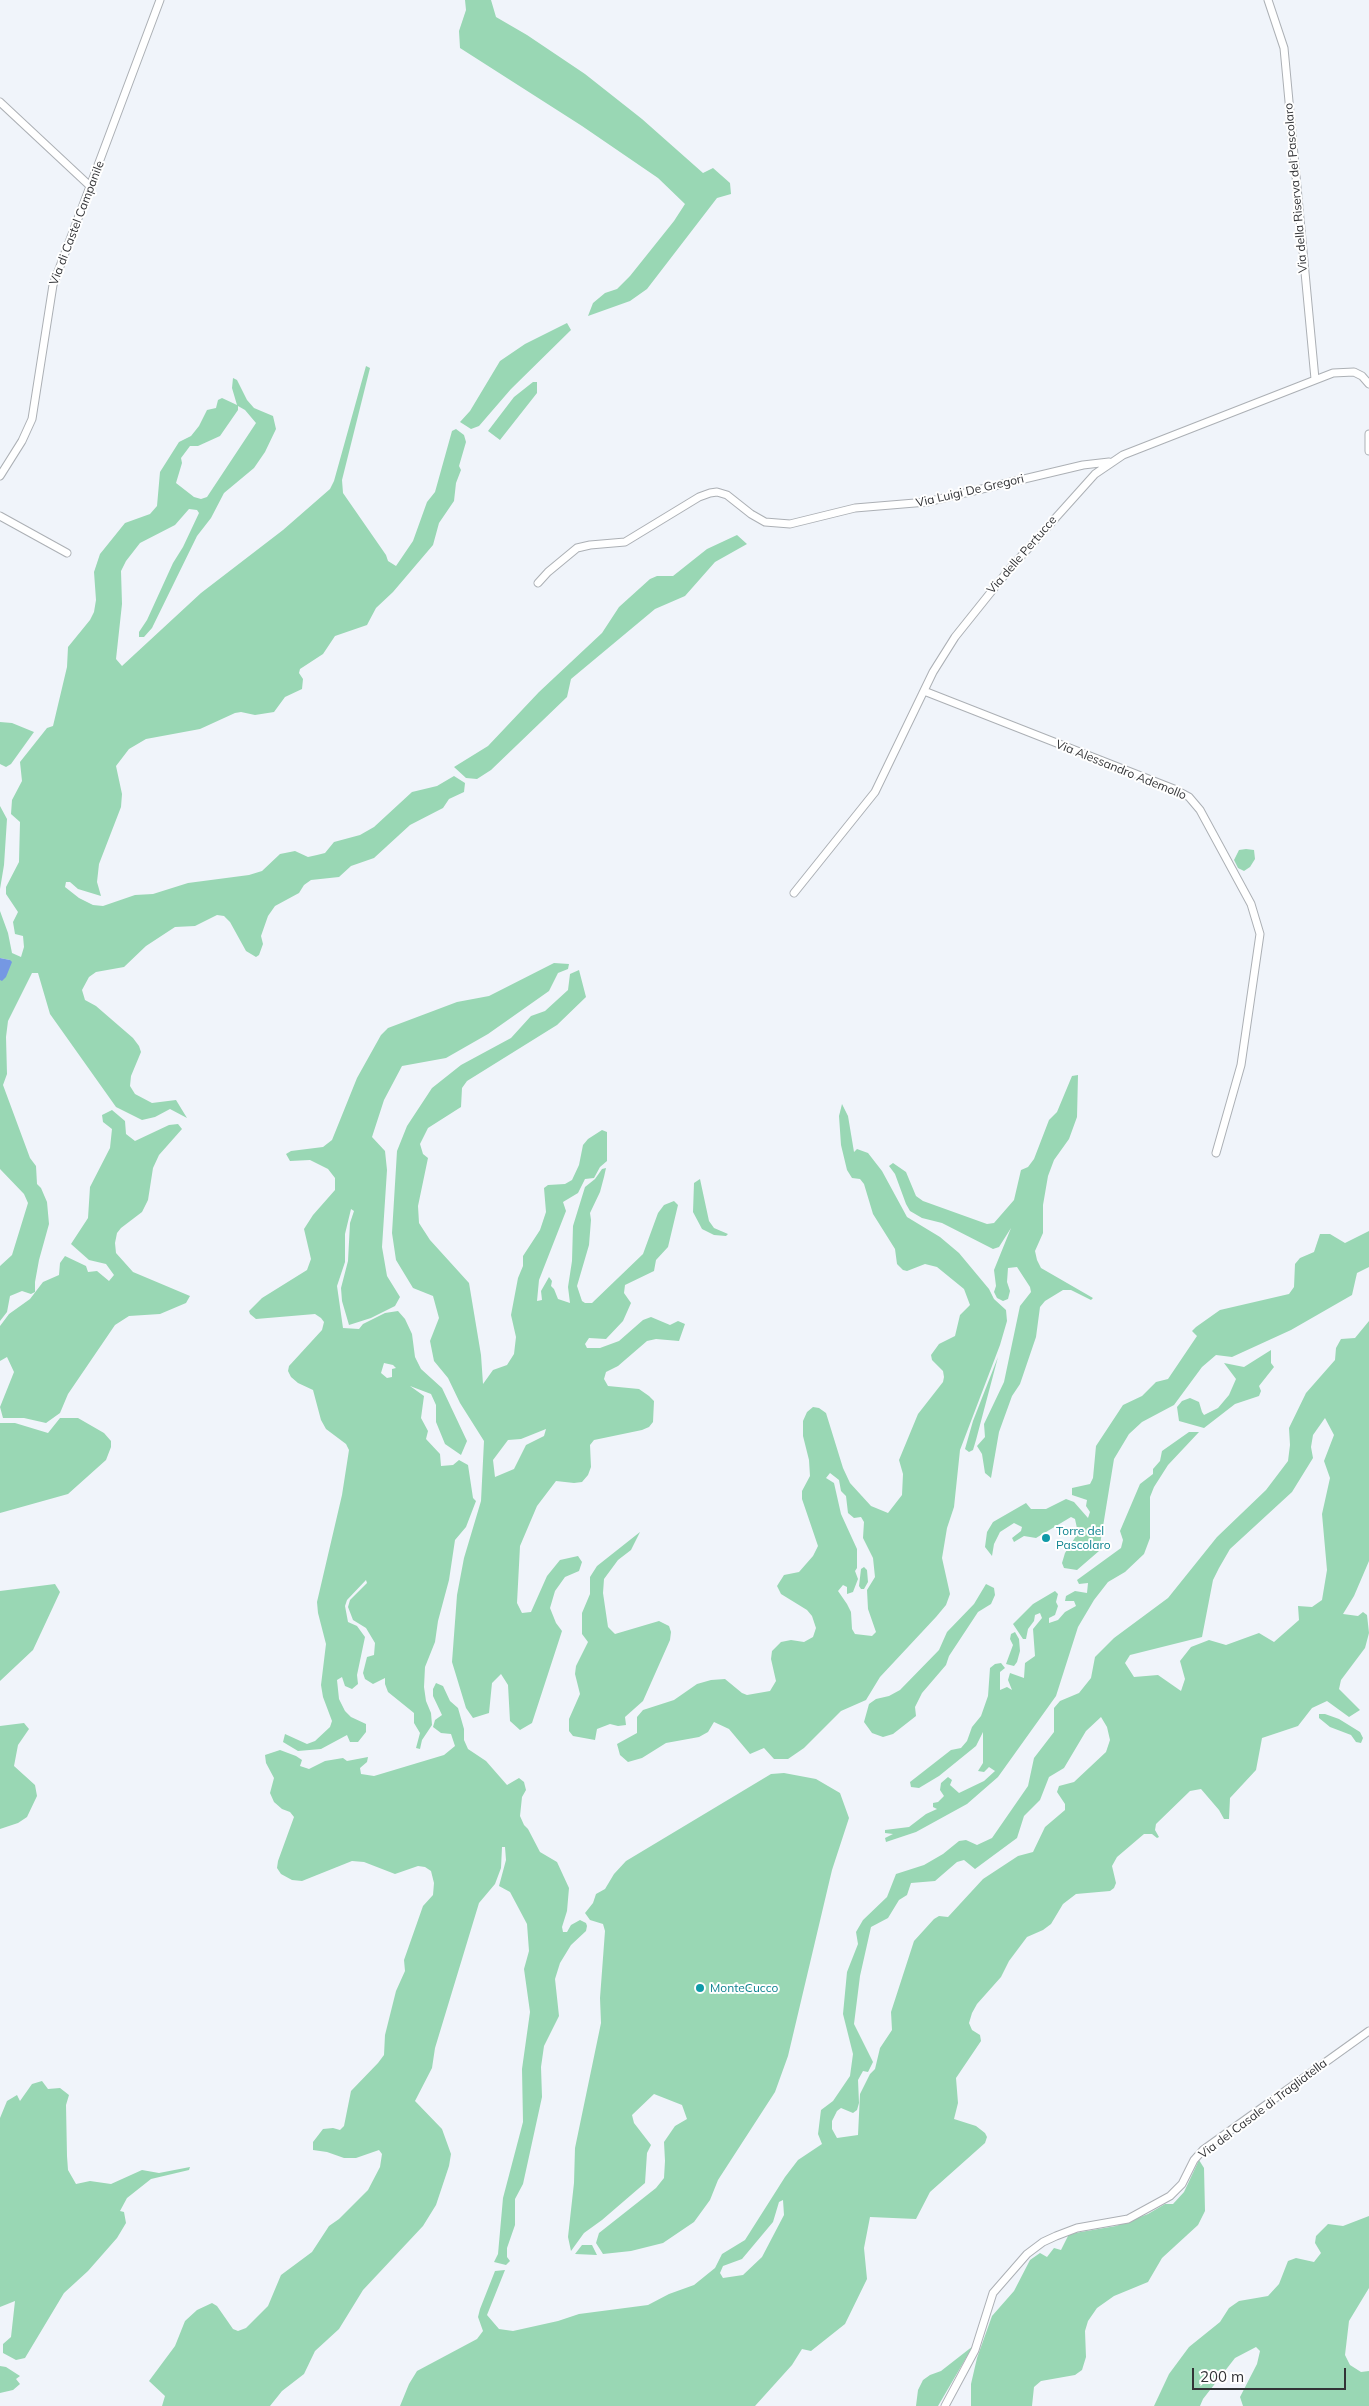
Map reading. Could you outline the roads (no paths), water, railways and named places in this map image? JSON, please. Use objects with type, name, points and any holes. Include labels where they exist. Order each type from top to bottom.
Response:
[{"type":"street","name":"Via di Castel Campanile","points":[[0,476],[26,433],[32,419],[52,289],[160,0]]},
{"type":"street","name":"Via della Riserva del Pascolaro","points":[[1268,0],[1284,48],[1315,379]]},
{"type":"street","points":[[0,102],[90,187]]},
{"type":"street","name":"Via delle Pertucce","points":[[794,894],[875,792],[948,647],[993,588],[1082,487],[1110,462],[1336,372],[1348,371],[1360,375],[1369,384]]},
{"type":"street","points":[[1369,434],[1369,451]]},
{"type":"street","name":"Via Luigi De Gregori","points":[[538,583],[548,572],[577,548],[625,542],[696,498],[710,493],[717,492],[728,495],[765,522],[790,524],[855,508],[927,502],[1083,465],[1110,462]]},
{"type":"street","points":[[0,516],[67,553]]},
{"type":"street","name":"Via Alessandro Ademollo","points":[[924,692],[1174,789],[1189,797],[1200,810],[1251,904],[1260,934],[1241,1065],[1216,1153]]},
{"type":"street","name":"Via del Casale di Tragliatella","points":[[945,2406],[974,2350],[990,2298],[1001,2282],[1027,2254],[1043,2242],[1056,2236],[1078,2228],[1128,2219],[1170,2196],[1182,2184],[1193,2162],[1203,2150],[1369,2031]]},
{"type":"water","points":[[0,958],[12,962],[6,977],[2,981],[0,980]]},
{"type":"place","name":"Torre del Pascolaro","points":[[1046,1538]]},
{"type":"place","name":"MonteCucco","points":[[700,1988]]}]
